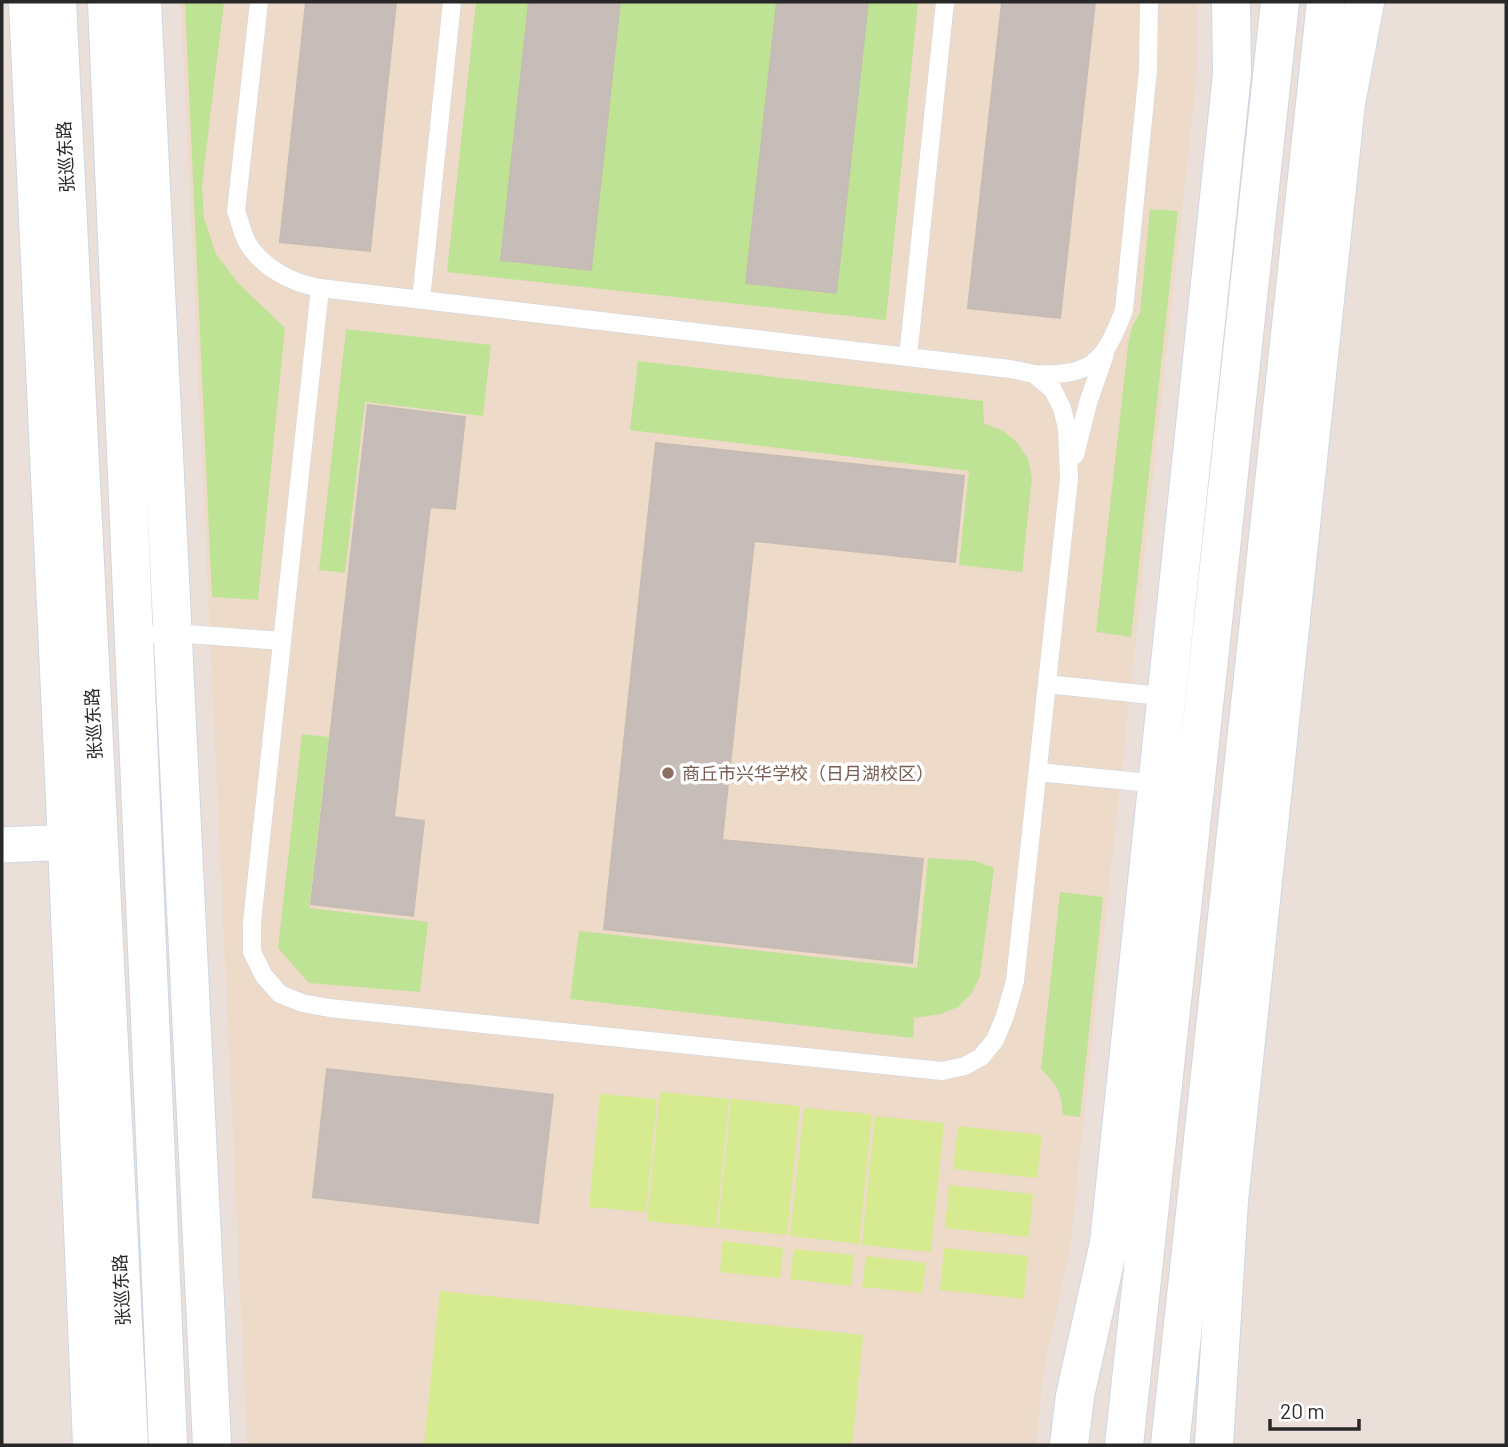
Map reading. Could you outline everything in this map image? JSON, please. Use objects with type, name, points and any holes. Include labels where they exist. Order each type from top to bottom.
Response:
[{"type":"main road","points":[[28,2],[83,842],[92,1445]]},
{"type":"main road","name":"张巡东路","points":[[57,2],[83,842],[129,1445]]},
{"type":"main road","points":[[107,2],[168,1445]]},
{"type":"main road","points":[[142,2],[212,1445]]},
{"type":"main road","points":[[1069,1445],[1074,1396],[1109,1243],[1232,74],[1231,2]]},
{"type":"main road","points":[[1124,1445],[1280,2]]},
{"type":"main road","points":[[1170,1445],[1326,2]]},
{"type":"main road","points":[[1214,1445],[1229,1200],[1346,103],[1364,2]]},
{"type":"street","points":[[2,845],[83,842]]},
{"type":"lane","points":[[259,2],[236,211],[248,242],[263,262],[283,276],[304,285],[1034,374],[1070,373],[1087,368],[1101,358],[1107,348]]},
{"type":"lane","points":[[421,300],[452,2]]},
{"type":"lane","points":[[908,357],[945,2]]},
{"type":"lane","points":[[320,288],[252,922],[252,952],[264,976],[280,994],[302,1003],[329,1008],[942,1071],[965,1066],[981,1056],[995,1040],[1015,981],[1069,479],[1085,412],[1107,348],[1124,310],[1148,70],[1149,2]]},
{"type":"lane","points":[[1034,374],[1053,390],[1062,408],[1068,439],[1069,479]]},
{"type":"lane","points":[[132,635],[173,634],[282,641]]},
{"type":"lane","points":[[1047,684],[1205,701]]},
{"type":"lane","points":[[1038,772],[1195,788]]},
{"type":"shaded area","name":"商丘市兴华学校（日月湖校区）","points":[[181,2],[1197,2],[1197,73],[1070,1248],[1043,1374],[1036,1445],[247,1445]]},
{"type":"green space","points":[[185,2],[224,2],[202,185],[204,218],[216,254],[238,283],[285,328],[258,600],[212,597]]},
{"type":"green space","points":[[476,2],[918,2],[886,320],[447,272]]},
{"type":"green space","points":[[1150,209],[1178,211],[1131,637],[1096,632],[1128,345],[1132,327],[1140,313]]},
{"type":"green space","points":[[346,329],[491,345],[483,416],[365,402],[345,573],[319,570]]},
{"type":"green space","points":[[638,361],[983,401],[984,423],[1003,431],[1017,442],[1028,459],[1032,477],[1022,572],[959,565],[969,471],[630,430]]},
{"type":"green space","points":[[302,734],[329,737],[309,908],[428,922],[420,992],[309,983],[278,948]]},
{"type":"green space","points":[[928,858],[976,861],[994,868],[980,976],[972,993],[958,1007],[941,1014],[914,1018],[913,1038],[570,999],[579,931],[917,968]]},
{"type":"green space","points":[[1060,892],[1103,897],[1080,1117],[1063,1115],[1058,1089],[1041,1069]]},
{"type":"green space","points":[[660,1092],[729,1099],[716,1228],[647,1221]]},
{"type":"green space","points":[[600,1094],[657,1099],[646,1212],[589,1207]]},
{"type":"green space","points":[[731,1099],[800,1106],[787,1235],[718,1228]]},
{"type":"green space","points":[[804,1108],[872,1114],[859,1244],[790,1236]]},
{"type":"green space","points":[[875,1116],[944,1123],[931,1252],[862,1245]]},
{"type":"green space","points":[[958,1126],[1042,1135],[1037,1178],[953,1169]]},
{"type":"green space","points":[[949,1185],[1033,1194],[1029,1237],[945,1228]]},
{"type":"green space","points":[[723,1241],[783,1248],[780,1278],[720,1272]]},
{"type":"green space","points":[[944,1248],[1028,1256],[1024,1299],[940,1290]]},
{"type":"green space","points":[[794,1249],[854,1255],[851,1286],[790,1279]]},
{"type":"green space","points":[[866,1256],[926,1263],[922,1293],[862,1287]]},
{"type":"green space","points":[[440,1291],[863,1335],[852,1445],[424,1445]]},
{"type":"building","points":[[306,2],[396,2],[370,251],[280,242]]},
{"type":"building","points":[[529,2],[620,2],[591,270],[501,260]]},
{"type":"building","points":[[777,2],[868,2],[836,293],[746,283]]},
{"type":"building","points":[[1002,2],[1095,2],[1060,318],[968,308]]},
{"type":"building","points":[[368,405],[465,417],[455,509],[430,507],[394,817],[424,821],[413,916],[311,904]]},
{"type":"building","points":[[656,443],[964,476],[955,562],[754,541],[722,840],[923,859],[912,963],[604,929]]},
{"type":"building","points":[[327,1069],[553,1095],[538,1223],[313,1197]]},
{"type":"place","name":"商丘市兴华学校（日月湖校区）","points":[[668,773]]}]
